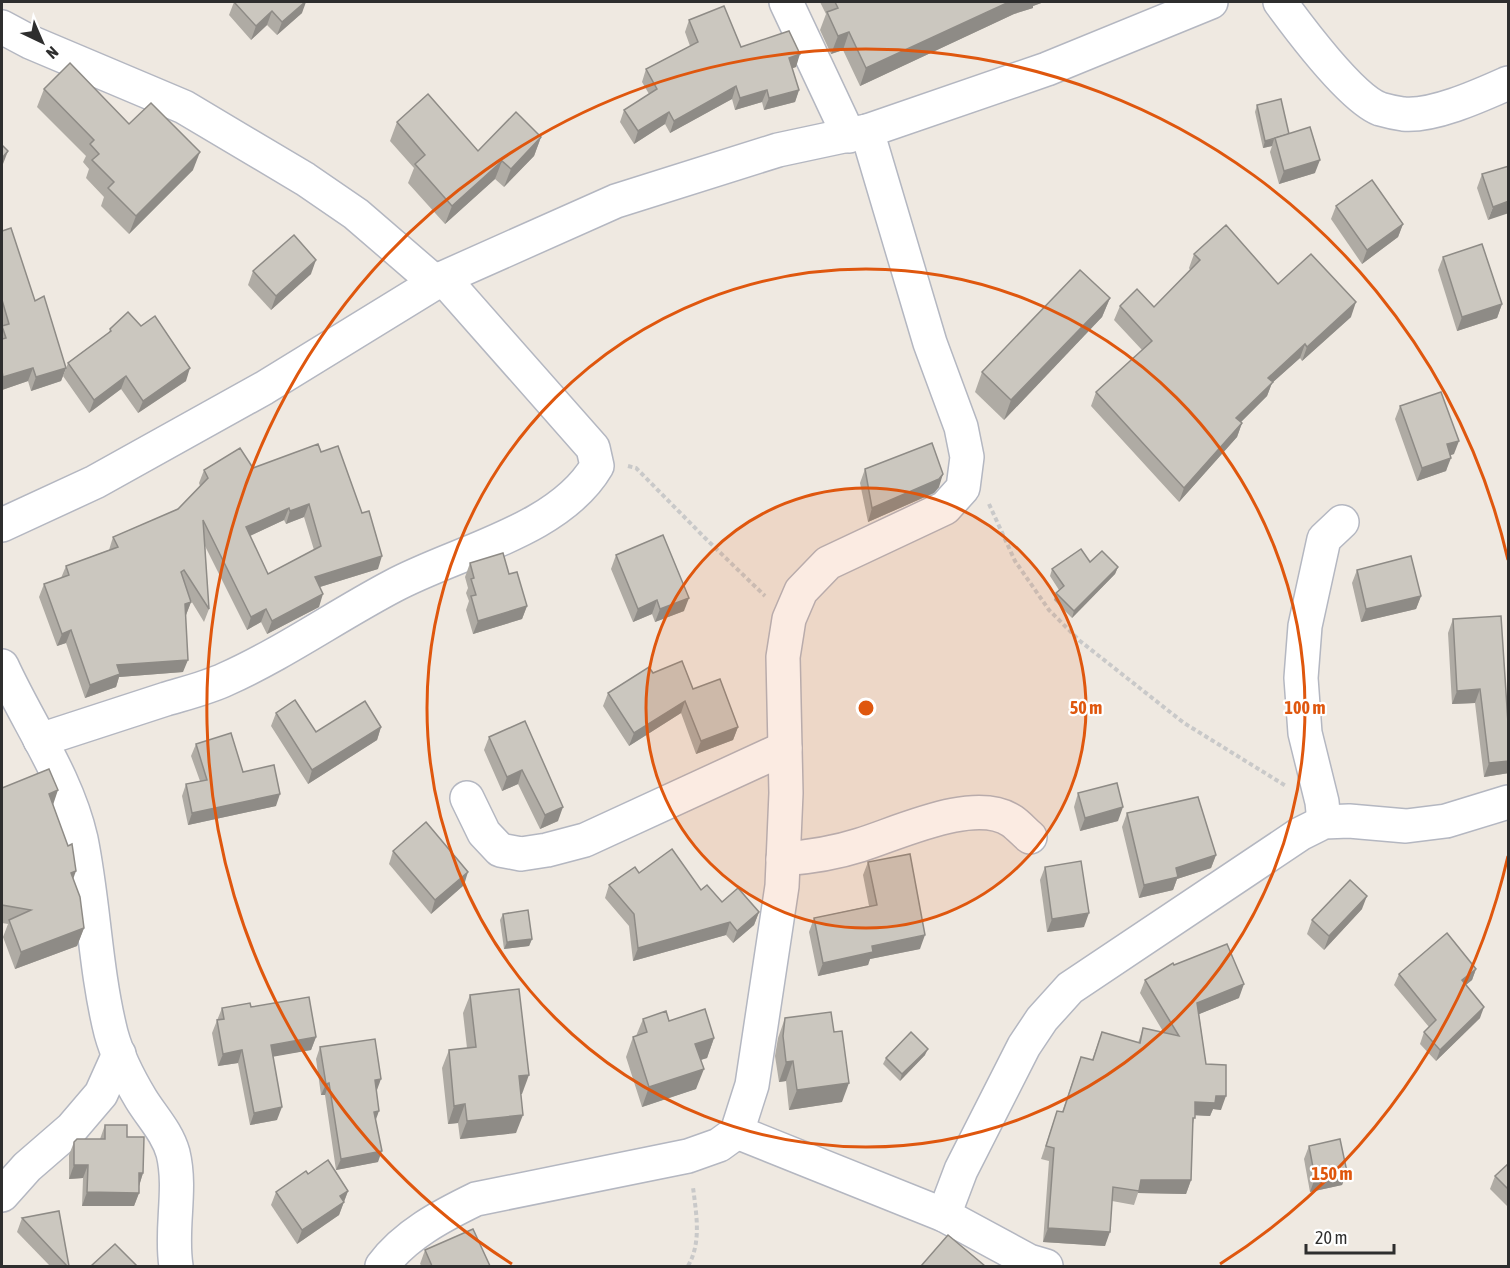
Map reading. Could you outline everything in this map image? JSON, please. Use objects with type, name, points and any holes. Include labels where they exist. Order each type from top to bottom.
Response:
[{"type":"street","points":[[382,1266],[413,1235],[447,1213],[476,1199],[688,1156],[718,1145],[737,1131],[752,1085],[782,886],[786,793],[783,657],[789,619],[801,591],[828,563],[945,508],[963,488],[967,457],[961,427],[930,344],[858,133],[786,2]]},
{"type":"street","points":[[2,525],[115,471],[264,388],[439,280],[616,201],[778,150],[858,133],[1047,69],[1211,2]]},
{"type":"street","points":[[1280,2],[1302,33],[1352,89],[1379,109],[1405,114],[1438,110],[1478,97],[1509,83]]},
{"type":"street","points":[[2,27],[30,42],[183,107],[305,179],[356,214],[439,280],[593,448],[597,466],[590,478],[575,493],[540,519],[495,542],[394,585],[274,656],[223,681],[40,740]]},
{"type":"street","points":[[1323,812],[1305,733],[1301,678],[1305,626],[1324,539],[1342,522]]},
{"type":"street","points":[[2,666],[70,805],[81,839],[99,970],[111,1034],[141,1100],[162,1128],[172,1152],[177,1175],[174,1253],[176,1266]]},
{"type":"street","points":[[467,798],[484,833],[500,849],[521,854],[585,840],[785,748]]},
{"type":"street","points":[[1323,812],[1349,821],[1406,826],[1446,821],[1509,802]]},
{"type":"street","points":[[944,1215],[962,1170],[1024,1046],[1042,1018],[1070,988],[1300,834],[1323,812]]},
{"type":"street","points":[[783,860],[824,855],[931,820],[963,813],[989,814],[1011,820],[1030,837]]},
{"type":"street","points":[[2,1195],[27,1167],[72,1128],[101,1094],[119,1054]]},
{"type":"street","points":[[737,1131],[944,1215],[1029,1261],[1046,1266]]},
{"type":"path","points":[[597,466],[636,468],[789,619]]},
{"type":"path","points":[[986,499],[1015,561],[1049,610],[1080,641],[1184,723],[1290,788],[1323,812]]},
{"type":"path","points":[[688,1156],[697,1228],[696,1245],[688,1266]]},
{"type":"building","points":[[234,2],[305,2],[282,22],[272,11],[256,26]]},
{"type":"building","points":[[835,2],[1009,2],[866,68],[849,32],[838,36],[827,12],[838,8]]},
{"type":"building","points":[[724,6],[741,47],[789,31],[800,54],[789,58],[799,90],[769,98],[767,90],[740,98],[736,86],[674,121],[669,112],[638,131],[624,110],[657,89],[646,69],[698,42],[689,20]]},
{"type":"building","points":[[70,63],[129,124],[151,103],[200,152],[136,216],[108,188],[114,182],[92,160],[99,154],[90,144],[94,140],[44,89]]},
{"type":"building","points":[[428,94],[478,151],[516,112],[541,137],[511,169],[502,161],[452,206],[415,164],[425,155],[397,122]]},
{"type":"building","points":[[1281,99],[1289,134],[1265,141],[1257,105]]},
{"type":"building","points":[[1310,127],[1320,160],[1284,171],[1275,138]]},
{"type":"building","points":[[2,145],[8,151],[2,158]]},
{"type":"building","points":[[1509,166],[1509,201],[1493,207],[1482,174]]},
{"type":"building","points":[[1372,180],[1403,224],[1367,250],[1336,206]]},
{"type":"building","points":[[1226,225],[1278,284],[1311,254],[1356,302],[1307,347],[1305,344],[1268,378],[1273,382],[1236,418],[1242,423],[1184,488],[1096,392],[1152,341],[1120,306],[1137,289],[1154,307],[1200,260],[1194,254]]},
{"type":"building","points":[[11,228],[35,301],[44,296],[66,368],[36,377],[33,368],[3,377],[2,339],[6,338],[2,326],[9,324],[2,300],[2,231]]},
{"type":"building","points":[[294,235],[316,260],[276,296],[253,271]]},
{"type":"building","points":[[1482,244],[1502,304],[1462,317],[1443,257]]},
{"type":"building","points":[[1080,270],[1110,298],[1011,400],[982,372]]},
{"type":"building","points":[[128,312],[141,326],[155,316],[190,368],[143,401],[126,376],[94,400],[68,363],[111,331],[110,329]]},
{"type":"building","points":[[1441,392],[1459,441],[1447,444],[1451,458],[1422,468],[1400,406]]},
{"type":"building","points":[[932,443],[943,474],[939,479],[872,508],[865,469]]},
{"type":"building","points":[[318,444],[321,452],[338,446],[362,513],[369,511],[382,556],[315,577],[323,594],[272,621],[266,609],[251,617],[203,520],[209,609],[184,570],[181,572],[191,602],[185,604],[188,660],[117,665],[120,674],[90,685],[71,630],[62,634],[44,584],[69,575],[66,566],[118,547],[113,537],[178,509],[208,478],[204,470],[240,448],[253,468]],"holes":[[[309,504],[321,546],[268,574],[246,527],[289,508],[290,511]]]},
{"type":"building","points":[[663,535],[689,598],[660,609],[657,600],[638,609],[616,555]]},
{"type":"building","points":[[1081,549],[1090,562],[1102,551],[1118,567],[1074,611],[1056,593],[1064,586],[1052,569]]},
{"type":"building","points":[[503,553],[509,574],[517,572],[527,606],[478,621],[471,596],[476,595],[471,579],[474,578],[470,563]]},
{"type":"building","points":[[1411,556],[1421,596],[1366,609],[1357,570]]},
{"type":"building","points":[[1501,616],[1509,723],[1509,761],[1489,763],[1480,689],[1457,691],[1453,619]]},
{"type":"building","points":[[682,661],[693,689],[720,679],[738,727],[701,741],[685,701],[634,733],[608,693],[649,667],[653,673]]},
{"type":"building","points":[[295,700],[316,732],[365,701],[381,727],[312,770],[276,713]]},
{"type":"building","points":[[525,721],[563,807],[545,815],[522,770],[507,777],[489,737]]},
{"type":"building","points":[[231,733],[243,772],[274,765],[280,794],[192,813],[186,784],[207,780],[196,744]]},
{"type":"building","points":[[49,769],[58,790],[49,794],[68,846],[72,844],[76,871],[71,873],[80,897],[84,928],[21,952],[9,920],[31,910],[2,905],[2,788]]},
{"type":"building","points":[[1117,783],[1123,807],[1085,818],[1078,793]]},
{"type":"building","points":[[1198,797],[1216,855],[1176,868],[1178,877],[1144,885],[1127,813]]},
{"type":"building","points":[[426,822],[468,872],[435,900],[393,851]]},
{"type":"building","points":[[672,849],[701,890],[707,885],[722,902],[738,888],[759,912],[737,931],[730,922],[638,948],[634,914],[609,885],[635,867],[639,873]]},
{"type":"building","points":[[910,854],[925,935],[872,946],[873,952],[823,963],[814,918],[877,905],[868,862]]},
{"type":"building","points":[[1081,861],[1089,913],[1052,919],[1045,867]]},
{"type":"building","points":[[1350,880],[1367,896],[1329,936],[1312,920]]},
{"type":"building","points":[[528,910],[532,939],[507,942],[503,914]]},
{"type":"building","points":[[1447,933],[1476,969],[1462,980],[1484,1007],[1440,1050],[1424,1032],[1436,1020],[1399,974]]},
{"type":"building","points":[[1227,944],[1244,984],[1197,1003],[1206,1064],[1226,1065],[1226,1096],[1216,1096],[1215,1103],[1195,1102],[1191,1180],[1141,1180],[1139,1191],[1113,1187],[1110,1232],[1048,1228],[1054,1148],[1046,1146],[1057,1111],[1063,1112],[1081,1057],[1093,1060],[1102,1032],[1140,1043],[1143,1028],[1179,1036],[1145,980],[1173,963],[1174,965]]},
{"type":"building","points":[[519,989],[529,1075],[519,1076],[523,1115],[467,1121],[465,1104],[454,1106],[449,1050],[476,1047],[470,995]]},
{"type":"building","points":[[309,997],[316,1037],[271,1045],[282,1107],[254,1113],[242,1050],[223,1054],[217,1020],[224,1019],[222,1008],[250,1003],[251,1007]]},
{"type":"building","points":[[705,1009],[714,1038],[695,1044],[704,1069],[649,1087],[633,1037],[647,1032],[643,1019],[666,1011],[669,1021]]},
{"type":"building","points":[[831,1012],[834,1032],[842,1031],[849,1083],[797,1090],[793,1061],[786,1062],[783,1036],[785,1018]]},
{"type":"building","points":[[911,1032],[928,1049],[902,1074],[886,1058]]},
{"type":"building","points":[[375,1039],[381,1079],[375,1080],[379,1111],[374,1112],[382,1151],[341,1159],[329,1083],[326,1084],[320,1047]]},
{"type":"building","points":[[105,1125],[127,1125],[127,1137],[144,1137],[143,1173],[139,1173],[139,1193],[87,1192],[88,1165],[74,1165],[74,1142],[77,1139],[105,1139]]},
{"type":"building","points":[[1340,1139],[1347,1172],[1315,1178],[1309,1146]]},
{"type":"building","points":[[328,1160],[348,1191],[340,1196],[344,1202],[302,1230],[276,1192],[306,1171],[308,1174]]},
{"type":"building","points":[[1509,1163],[1509,1190],[1495,1176]]},
{"type":"building","points":[[59,1211],[69,1266],[22,1218]]},
{"type":"building","points":[[473,1229],[490,1266],[432,1266],[425,1250]]},
{"type":"building","points":[[948,1235],[985,1266],[921,1266]]},
{"type":"building","points":[[115,1244],[137,1266],[91,1266]]}]
